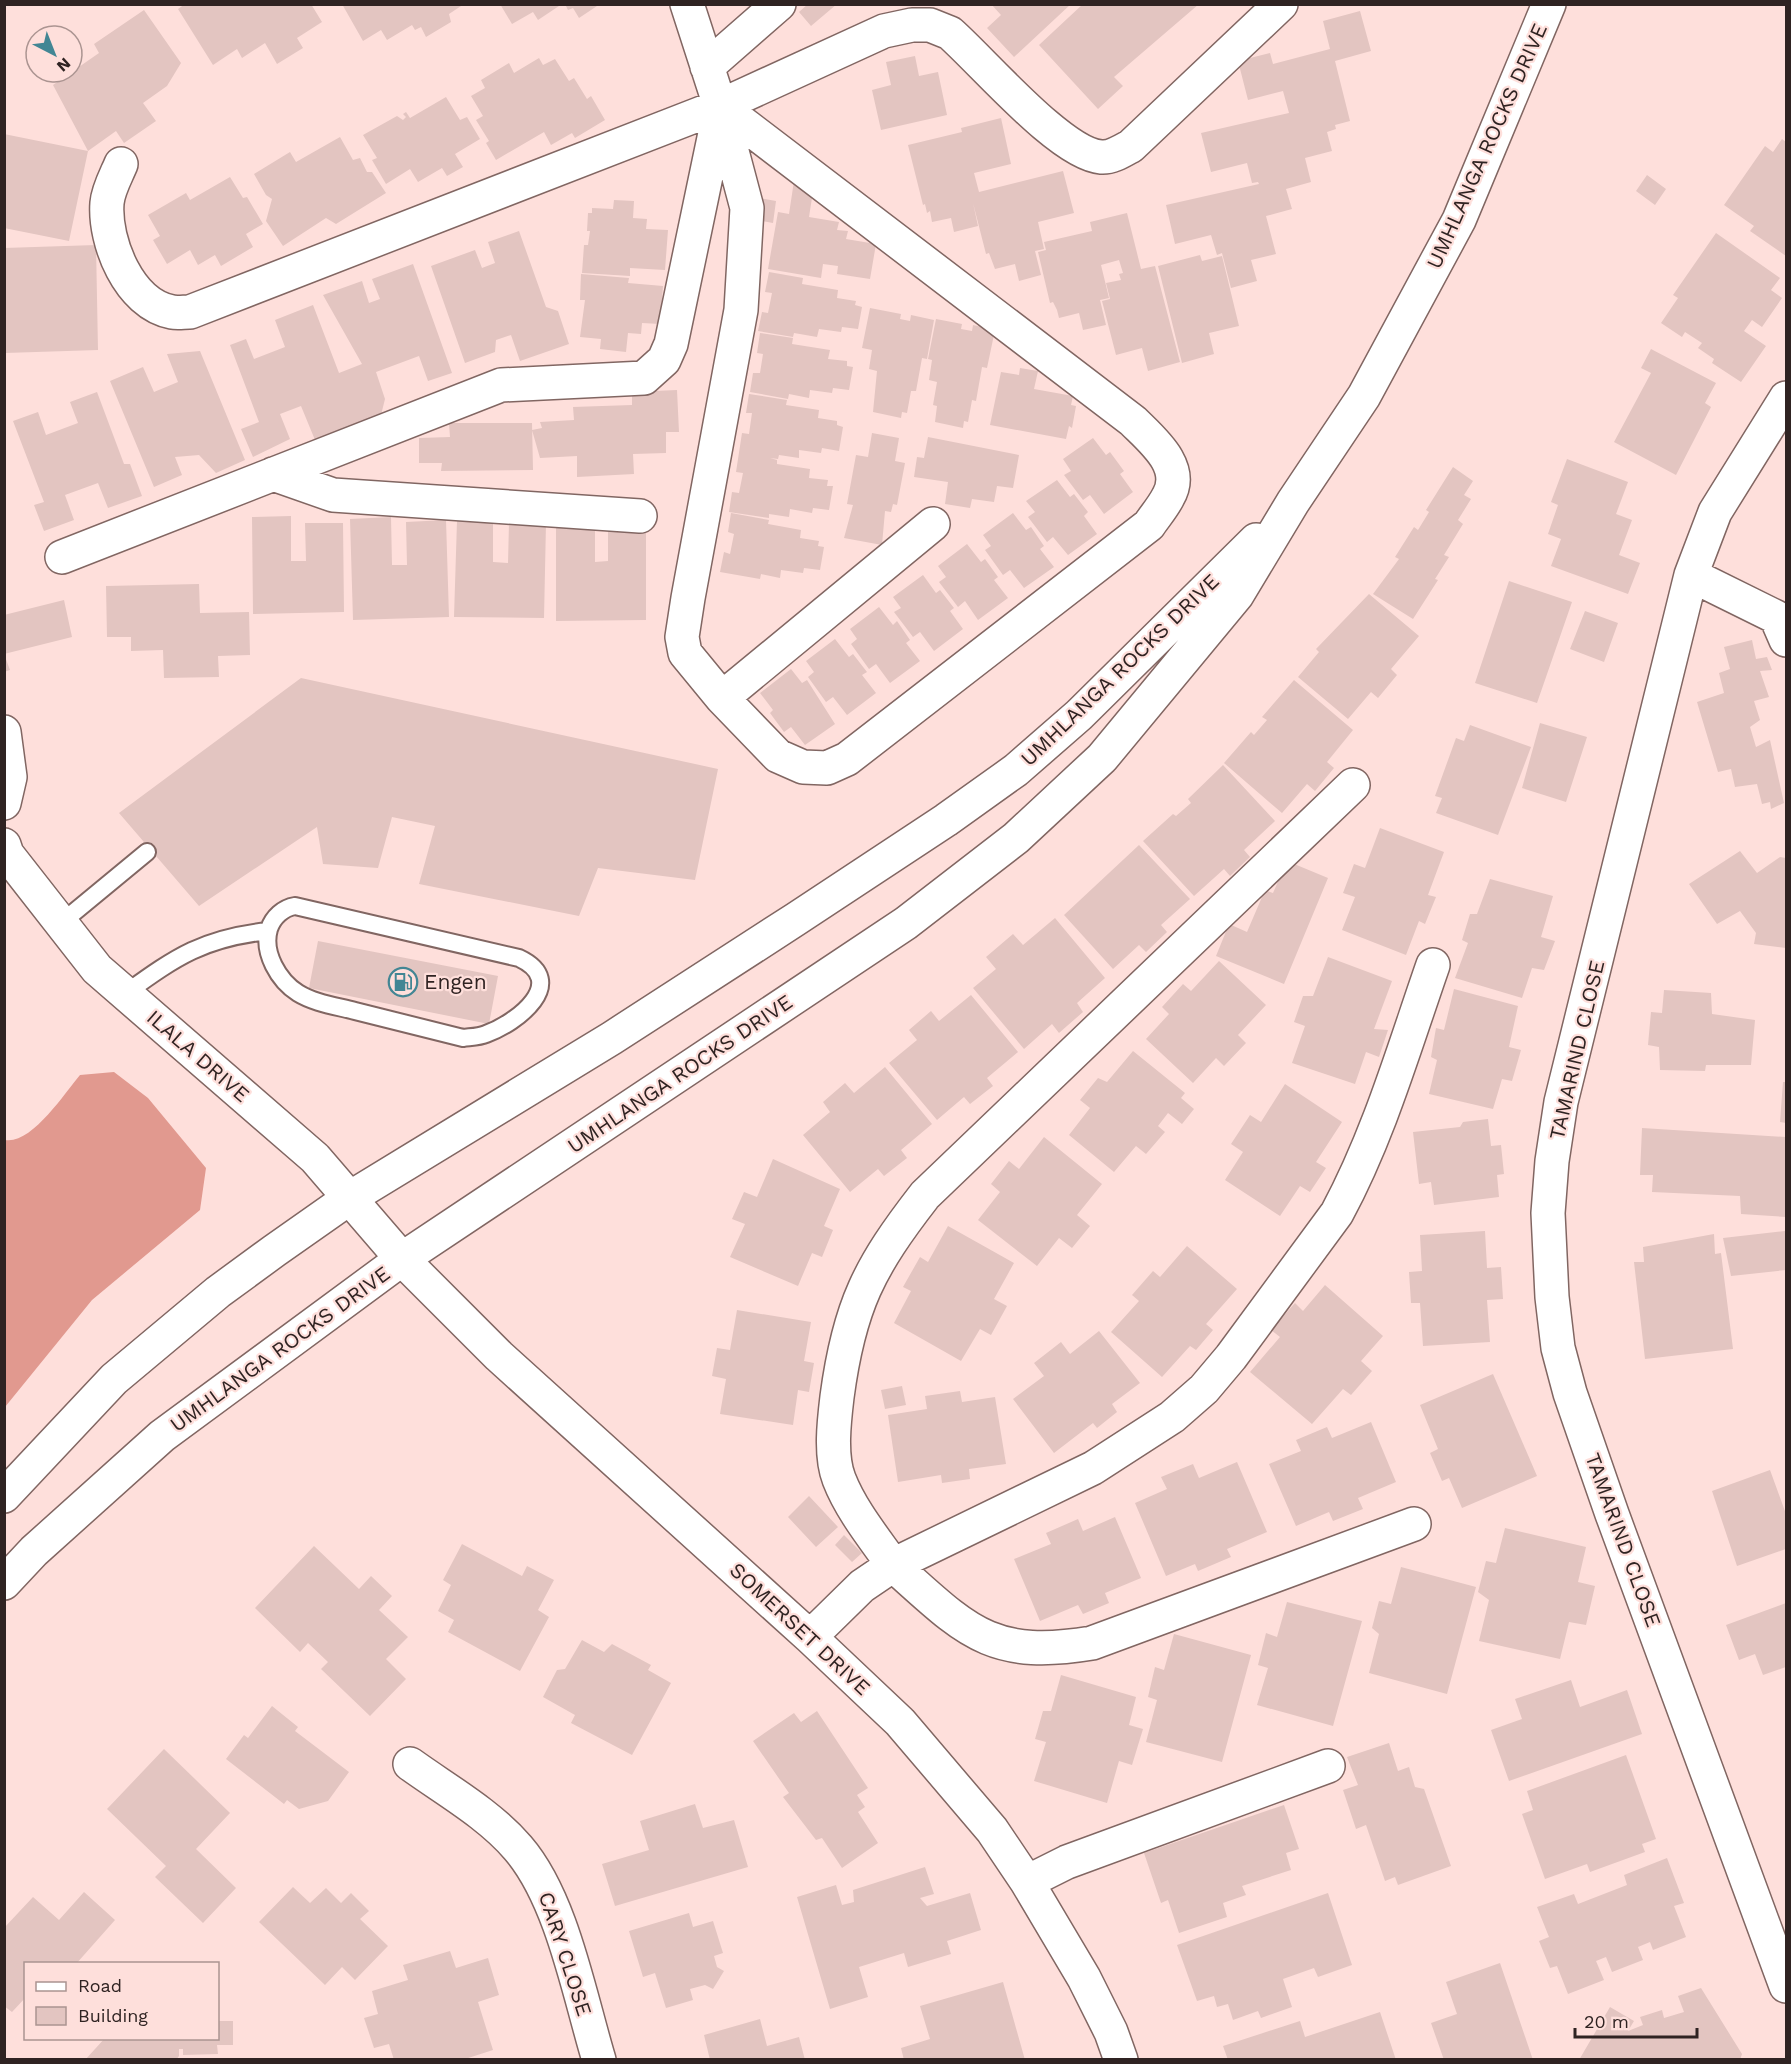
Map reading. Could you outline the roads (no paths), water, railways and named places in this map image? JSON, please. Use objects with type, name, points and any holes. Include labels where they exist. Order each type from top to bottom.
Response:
[{"type":"street","points":[[687,4],[720,106],[747,208],[741,310],[682,637],[685,653],[722,698],[778,756],[803,767],[827,768],[847,759],[1149,525],[1170,495],[1173,473],[1164,454],[1133,421],[720,106]]},
{"type":"street","points":[[707,67],[779,4]]},
{"type":"street","points":[[884,31],[915,4]]},
{"type":"street","points":[[121,164],[107,201],[107,223],[123,270],[134,287],[153,304],[171,312],[190,312],[720,106],[884,31],[912,25],[930,25],[950,33],[1049,128],[1081,152],[1102,158],[1131,146],[1281,4]]},
{"type":"street","name":"UMHLANGA ROCKS DRIVE","points":[[4,1583],[34,1551],[162,1436],[402,1259],[906,923],[1016,838],[1120,738],[1236,595],[1293,502],[1364,396],[1459,220],[1549,4]]},
{"type":"street","points":[[62,557],[501,385],[644,378],[664,360],[671,344],[720,106]]},
{"type":"street","name":"TAMARIND CLOSE","points":[[1786,398],[1715,512],[1691,575],[1561,1101],[1552,1161],[1548,1213],[1552,1297],[1558,1348],[1570,1393],[1612,1514],[1786,1986]]},
{"type":"street","points":[[273,474],[333,495],[640,516]]},
{"type":"street","name":"UMHLANGA ROCKS DRIVE","points":[[4,1496],[114,1378],[218,1292],[348,1199],[612,1038],[946,820],[1016,770],[1079,715],[1293,502]]},
{"type":"street","points":[[722,698],[933,524]]},
{"type":"street","points":[[1691,575],[1776,617],[1786,640]]},
{"type":"street","points":[[4,732],[10,777],[4,803]]},
{"type":"street","points":[[1353,785],[925,1195],[881,1254],[862,1289],[850,1325],[835,1415],[835,1448],[838,1478],[850,1501],[893,1565],[956,1621],[998,1643],[1056,1649],[1092,1643],[1414,1524]]},
{"type":"street","name":"ILALA DRIVE","points":[[4,845],[7,854],[97,969],[315,1158],[402,1259]]},
{"type":"street","points":[[810,1637],[862,1586],[893,1565],[1093,1468],[1172,1417],[1204,1389],[1337,1213],[1368,1149],[1433,964]]},
{"type":"street","name":"SOMERSET DRIVE","points":[[402,1259],[499,1356],[810,1637],[900,1722],[954,1782],[992,1830],[1027,1882],[1084,1978],[1111,2032],[1121,2060]]},
{"type":"street","name":"CARY CLOSE","points":[[410,1764],[495,1827],[516,1846],[534,1868],[552,1902],[599,2060]]},
{"type":"street","points":[[1027,1882],[1077,1858],[1328,1766]]},
{"type":"lane","points":[[61,923],[147,852]]},
{"type":"lane","points":[[126,993],[180,955],[196,947],[241,934],[268,931],[283,910],[295,906],[519,958],[537,970],[540,979],[538,994],[528,1008],[503,1027],[484,1035],[463,1038],[324,1003],[300,994],[289,987],[277,971],[269,954],[268,931]]},
{"type":"place","name":"Engen","points":[[403,982]]}]
